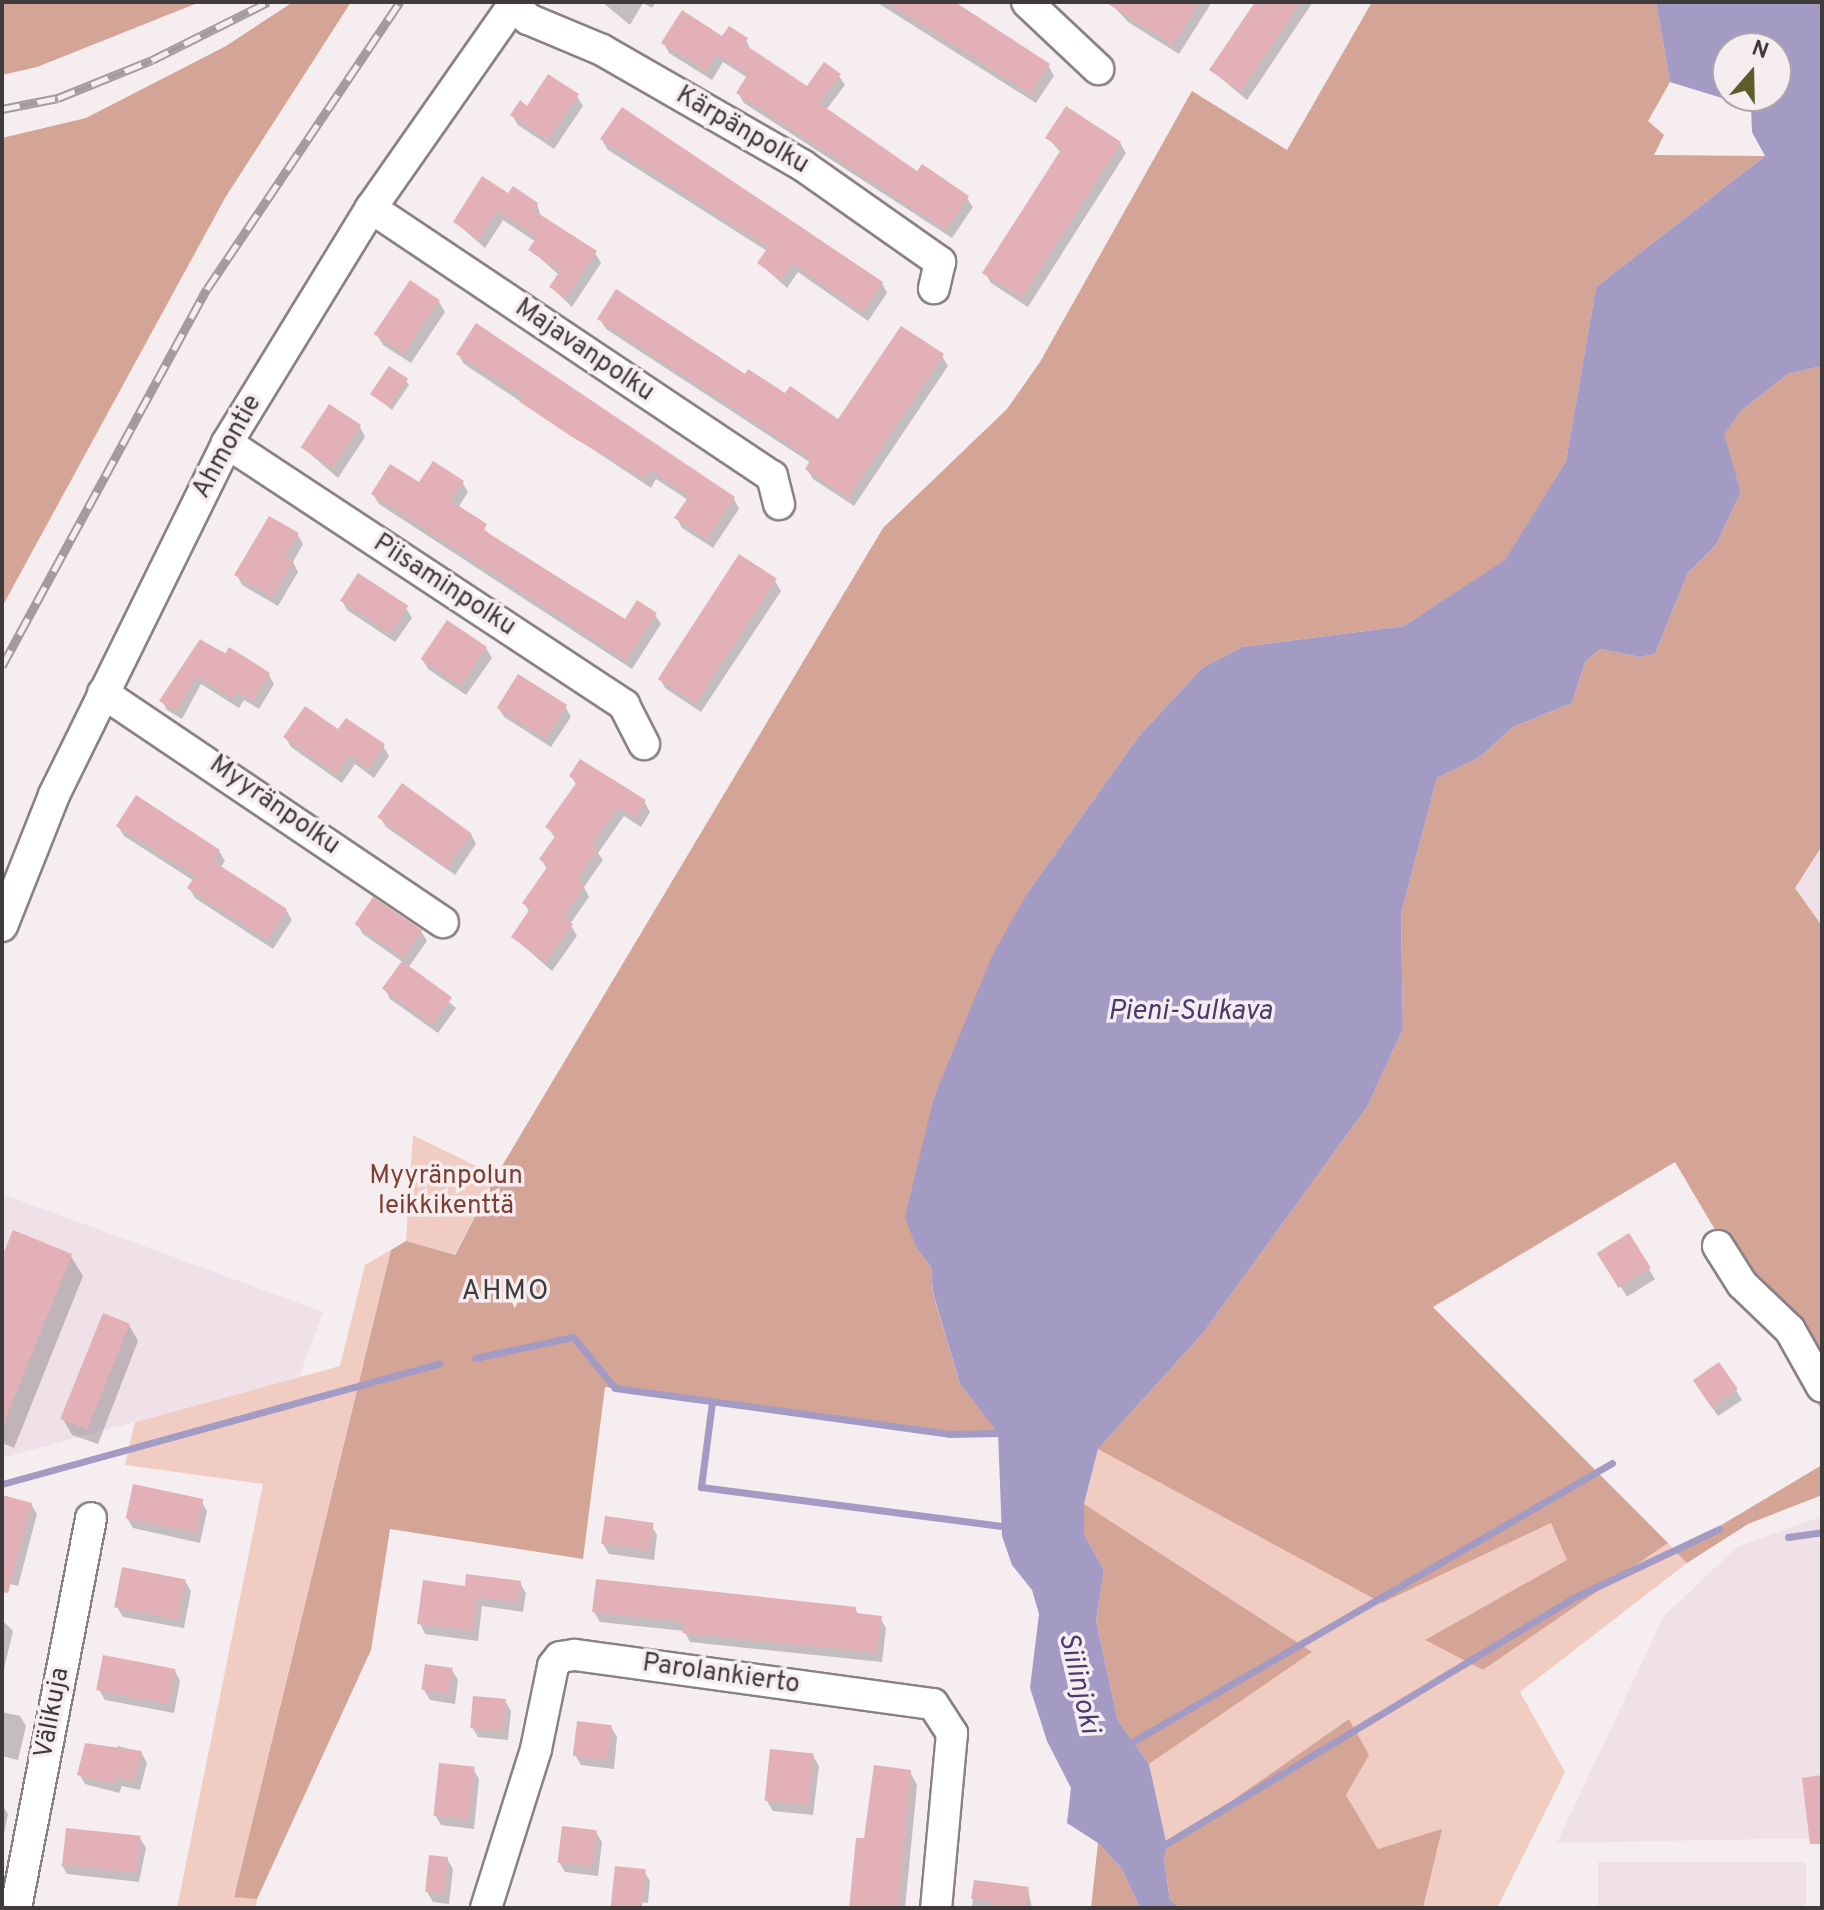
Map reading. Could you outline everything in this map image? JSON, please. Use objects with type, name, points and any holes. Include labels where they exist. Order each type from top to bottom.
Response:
[{"type":"street","points":[[1027,2],[1098,69]]},
{"type":"street","name":"Ahmontie","points":[[2,926],[103,693],[227,443],[371,208],[514,3]]},
{"type":"street","name":"Kärpänpolku","points":[[514,3],[528,19],[602,50],[802,165],[940,262],[934,288]]},
{"type":"street","name":"Majavanpolku","points":[[371,208],[772,476],[779,504]]},
{"type":"street","name":"Piisaminpolku","points":[[227,443],[624,705],[644,744]]},
{"type":"street","name":"Myyränpolku","points":[[103,693],[443,922]]},
{"type":"street","points":[[1718,1246],[1742,1284],[1790,1330],[1822,1387]]},
{"type":"street","name":"Välikuja","points":[[16,1908],[91,1518]]},
{"type":"street","name":"Parolankierto","points":[[486,1908],[536,1749],[553,1666],[560,1657],[575,1655],[933,1704],[952,1733],[936,1908]]},
{"type":"shaded area","points":[[2,2],[200,2],[37,67],[2,75]]},
{"type":"shaded area","points":[[293,2],[351,2],[225,198],[2,607],[2,138],[86,118],[226,46]]},
{"type":"shaded area","points":[[1372,2],[1656,2],[1670,82],[1648,121],[1664,135],[1654,155],[1765,156],[1596,287],[1566,461],[1505,561],[1404,626],[1242,647],[1202,668],[1139,736],[1028,892],[934,1097],[916,1247],[931,1267],[933,1294],[960,1384],[999,1433],[949,1434],[605,1387],[583,1559],[390,1529],[371,1650],[257,1899],[234,1897],[391,1250],[406,1241],[455,1255],[496,1176],[883,528],[1007,409],[1040,362],[1192,91],[1287,150]]},
{"type":"shaded area","points":[[1822,366],[1822,846],[1795,888],[1822,926],[1822,1411],[1675,1162],[1433,1307],[1668,1543],[1483,1670],[1425,1640],[1567,1560],[1551,1523],[1382,1603],[1098,1449],[1203,1333],[1367,1107],[1403,1029],[1401,914],[1437,778],[1480,757],[1513,727],[1572,703],[1585,662],[1600,649],[1640,657],[1655,654],[1688,573],[1716,545],[1741,492],[1723,434],[1742,410],[1788,374]]},
{"type":"shaded area","points":[[1822,846],[1822,926],[1795,888]]},
{"type":"shaded area","points":[[2,1194],[323,1312],[299,1377],[2,1458]]},
{"type":"shaded area","points":[[1822,1465],[1822,1495],[1748,1524],[1687,1563],[1676,1552]]},
{"type":"shaded area","points":[[1084,1504],[1312,1652],[1149,1764],[1118,1721],[1096,1621],[1104,1570],[1084,1534]]},
{"type":"shaded area","points":[[1822,1516],[1822,1838],[1557,1843],[1664,1616],[1737,1547]]},
{"type":"shaded area","points":[[1349,1719],[1369,1755],[1346,1795],[1378,1849],[1442,1829],[1423,1908],[1180,1908],[1170,1900],[1164,1860],[1167,1846]]},
{"type":"shaded area","points":[[1098,1843],[1121,1868],[1140,1908],[1091,1908]]},
{"type":"shaded area","points":[[1598,1862],[1806,1862],[1806,1908],[1598,1908]]},
{"type":"green space","name":"Myyränpolun leikkikenttä","points":[[413,1135],[496,1176],[454,1255],[406,1241]]},
{"type":"green space","points":[[391,1250],[234,1896],[257,1899],[256,1908],[177,1908],[263,1484],[125,1465],[135,1422],[340,1366],[365,1265]]},
{"type":"green space","points":[[1096,1428],[1382,1603],[1551,1523],[1568,1560],[1425,1640],[1483,1670],[1668,1543],[1687,1563],[1520,1692],[1565,1772],[1497,1908],[1423,1908],[1441,1830],[1378,1849],[1346,1795],[1368,1755],[1349,1719],[1167,1846],[1149,1764],[1311,1652],[1084,1504],[1098,1449]]},
{"type":"water","name":"Pieni-Sulkava","points":[[1656,2],[1822,2],[1822,366],[1788,374],[1742,410],[1724,434],[1741,492],[1716,545],[1688,573],[1655,654],[1640,657],[1600,649],[1585,662],[1572,703],[1513,727],[1480,757],[1437,778],[1401,914],[1403,1029],[1367,1107],[1203,1333],[1098,1449],[1084,1504],[1084,1534],[1104,1570],[1096,1621],[1118,1721],[1149,1764],[1167,1846],[1164,1860],[1170,1900],[1180,1908],[1140,1908],[1121,1868],[1098,1843],[1067,1823],[1071,1788],[1047,1741],[1030,1688],[1039,1614],[1032,1590],[1012,1565],[1002,1536],[998,1433],[960,1384],[933,1293],[931,1267],[916,1247],[905,1217],[934,1097],[993,954],[1028,892],[1139,736],[1202,668],[1242,647],[1404,626],[1505,560],[1566,461],[1596,287],[1765,156],[1752,132],[1751,112],[1792,112],[1792,32],[1712,32],[1712,95],[1670,82]]},
{"type":"building","points":[[887,2],[955,2],[1050,64],[1030,94]]},
{"type":"building","points":[[1105,2],[1200,2],[1173,45]]},
{"type":"building","points":[[1255,2],[1301,2],[1241,91],[1209,70]]},
{"type":"building","points":[[682,10],[722,36],[729,26],[748,38],[744,44],[807,86],[824,62],[841,74],[819,103],[917,171],[922,164],[969,196],[946,230],[736,93],[748,74],[717,54],[706,71],[661,43]]},
{"type":"building","points":[[548,74],[579,94],[548,140],[510,115],[520,100],[527,106]]},
{"type":"building","points":[[1066,106],[1121,142],[1022,298],[982,273],[1062,148],[1045,138]]},
{"type":"building","points":[[622,107],[883,282],[862,312],[792,263],[781,280],[757,263],[768,247],[600,139]]},
{"type":"building","points":[[482,176],[508,193],[513,186],[538,203],[533,210],[597,251],[566,298],[549,287],[560,271],[528,250],[537,237],[497,211],[479,239],[453,222]]},
{"type":"building","points":[[410,280],[440,300],[403,354],[374,334]]},
{"type":"building","points":[[616,289],[745,374],[748,369],[785,393],[790,386],[838,419],[901,326],[944,354],[848,498],[805,469],[811,459],[597,319]]},
{"type":"building","points":[[476,323],[735,497],[707,539],[674,518],[689,496],[650,470],[645,479],[572,437],[520,402],[523,397],[456,354]]},
{"type":"building","points":[[389,366],[408,379],[389,407],[370,394]]},
{"type":"building","points":[[329,404],[361,425],[333,468],[301,448]]},
{"type":"building","points":[[433,461],[464,481],[451,501],[487,524],[484,530],[625,619],[637,600],[657,613],[626,660],[371,494],[390,464],[419,482]]},
{"type":"building","points":[[269,516],[299,533],[285,556],[294,560],[272,597],[234,575]]},
{"type":"building","points":[[739,554],[777,579],[696,703],[658,679]]},
{"type":"building","points":[[358,573],[408,606],[390,633],[340,601]]},
{"type":"building","points":[[447,620],[487,647],[461,686],[421,659]]},
{"type":"building","points":[[200,639],[225,654],[229,647],[270,673],[253,701],[238,692],[233,699],[196,676],[177,711],[159,701]]},
{"type":"building","points":[[518,674],[567,705],[546,739],[497,708]]},
{"type":"building","points":[[305,706],[338,729],[346,718],[385,744],[368,769],[349,755],[336,774],[283,737]]},
{"type":"building","points":[[580,759],[646,800],[635,818],[618,807],[592,844],[598,849],[577,879],[585,885],[563,917],[573,924],[546,962],[511,937],[530,909],[522,903],[548,866],[539,859],[556,835],[545,827],[577,782],[569,776]]},
{"type":"building","points":[[402,783],[472,834],[447,868],[377,817]]},
{"type":"building","points":[[136,795],[220,850],[213,861],[287,909],[267,940],[187,888],[195,876],[116,826]]},
{"type":"building","points":[[373,897],[422,930],[403,957],[355,924]]},
{"type":"building","points":[[402,961],[452,997],[432,1025],[382,989]]},
{"type":"building","points":[[13,1230],[72,1254],[3,1425],[2,1257]]},
{"type":"building","points":[[1629,1233],[1651,1268],[1619,1288],[1597,1253]]},
{"type":"building","points":[[103,1313],[130,1324],[87,1430],[60,1419]]},
{"type":"building","points":[[1719,1362],[1738,1389],[1712,1407],[1693,1380]]},
{"type":"building","points":[[133,1484],[203,1499],[196,1533],[126,1518]]},
{"type":"building","points":[[2,1495],[32,1503],[8,1593],[2,1592]]},
{"type":"building","points":[[605,1516],[654,1523],[650,1551],[601,1544]]},
{"type":"building","points":[[122,1567],[186,1579],[178,1620],[114,1607]]},
{"type":"building","points":[[466,1574],[521,1581],[518,1602],[477,1597],[473,1631],[417,1624],[423,1580],[465,1586]]},
{"type":"building","points":[[596,1579],[856,1607],[856,1613],[882,1616],[877,1653],[682,1633],[684,1622],[592,1612]]},
{"type":"building","points":[[103,1655],[176,1669],[169,1704],[96,1690]]},
{"type":"building","points":[[425,1664],[453,1668],[449,1694],[421,1690]]},
{"type":"building","points":[[473,1696],[506,1699],[503,1731],[470,1728]]},
{"type":"building","points":[[577,1721],[612,1725],[607,1760],[573,1756]]},
{"type":"building","points":[[85,1743],[142,1751],[134,1781],[116,1776],[114,1784],[77,1775]]},
{"type":"building","points":[[770,1749],[814,1754],[808,1805],[765,1801]]},
{"type":"building","points":[[439,1763],[475,1767],[469,1819],[433,1816]]},
{"type":"building","points":[[874,1765],[911,1770],[898,1908],[849,1908],[856,1838],[864,1838]]},
{"type":"building","points":[[1822,1775],[1822,1844],[1810,1844],[1802,1778]]},
{"type":"building","points":[[562,1826],[597,1830],[592,1867],[557,1863]]},
{"type":"building","points":[[66,1828],[141,1836],[137,1873],[62,1865]]},
{"type":"building","points":[[429,1855],[448,1857],[444,1894],[425,1892]]},
{"type":"building","points":[[615,1866],[646,1869],[642,1908],[611,1908]]},
{"type":"building","points":[[974,1880],[1029,1887],[1026,1908],[991,1908],[992,1902],[971,1899]]},
{"type":"waterway","points":[[475,1358],[573,1337],[615,1388],[949,1434],[999,1433]]},
{"type":"waterway","points":[[2,1484],[440,1363]]},
{"type":"waterway","points":[[712,1402],[701,1487],[1007,1527]]},
{"type":"waterway","points":[[1127,1745],[1612,1463]]},
{"type":"waterway","points":[[1159,1848],[1571,1599],[1719,1529]]},
{"type":"waterway","points":[[1788,1537],[1822,1532]]},
{"type":"railway","points":[[2,109],[58,98],[152,60],[268,2]]},
{"type":"railway","points":[[2,666],[207,289],[400,2]]},
{"type":"district","name":"AHMO","points":[[506,1292]]},
{"type":"water label","name":"Siilinjoki","points":[[1078,1683]]}]
